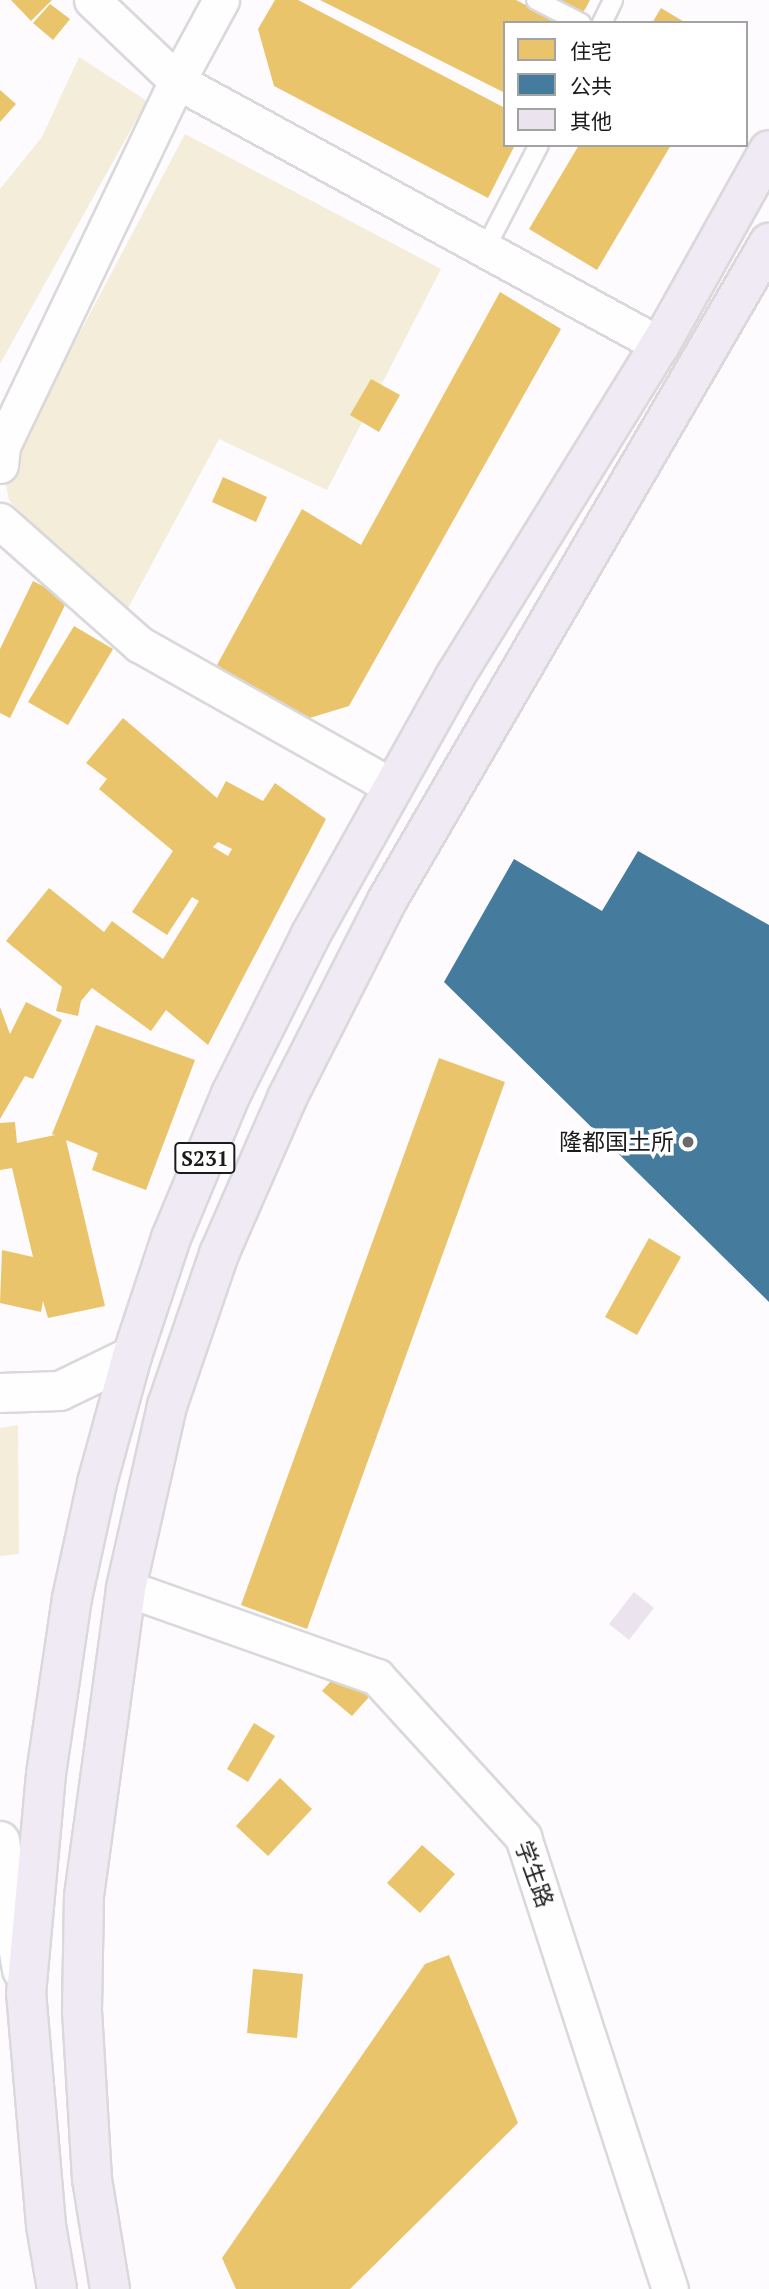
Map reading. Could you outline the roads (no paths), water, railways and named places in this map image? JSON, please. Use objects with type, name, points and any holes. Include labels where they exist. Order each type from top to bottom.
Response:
[{"type":"main road","name":"S231","points":[[57,2289],[46,2225],[16,1978],[72,1598],[132,1356],[171,1238],[231,1094],[310,936],[454,678],[660,345],[769,150]]},
{"type":"main road","name":"S231","points":[[110,2289],[92,2179],[82,2010],[83,1896],[126,1588],[167,1406],[219,1254],[287,1098],[388,899],[769,243]]},
{"type":"street","points":[[92,0],[177,81],[660,345]]},
{"type":"street","points":[[0,465],[2,446],[177,81],[221,0]]},
{"type":"street","points":[[0,522],[139,644],[393,787]]},
{"type":"street","points":[[0,1393],[60,1391],[132,1356]]},
{"type":"street","name":"学生路","points":[[126,1588],[377,1677],[523,1837],[670,2289]]},
{"type":"street","points":[[0,1841],[16,1978]]},
{"type":"lane","points":[[537,0],[576,21]]},
{"type":"lane","points":[[603,21],[613,0]]},
{"type":"lane","points":[[485,249],[538,147]]},
{"type":"place","name":"隆都国土所","points":[[688,1142]]}]
